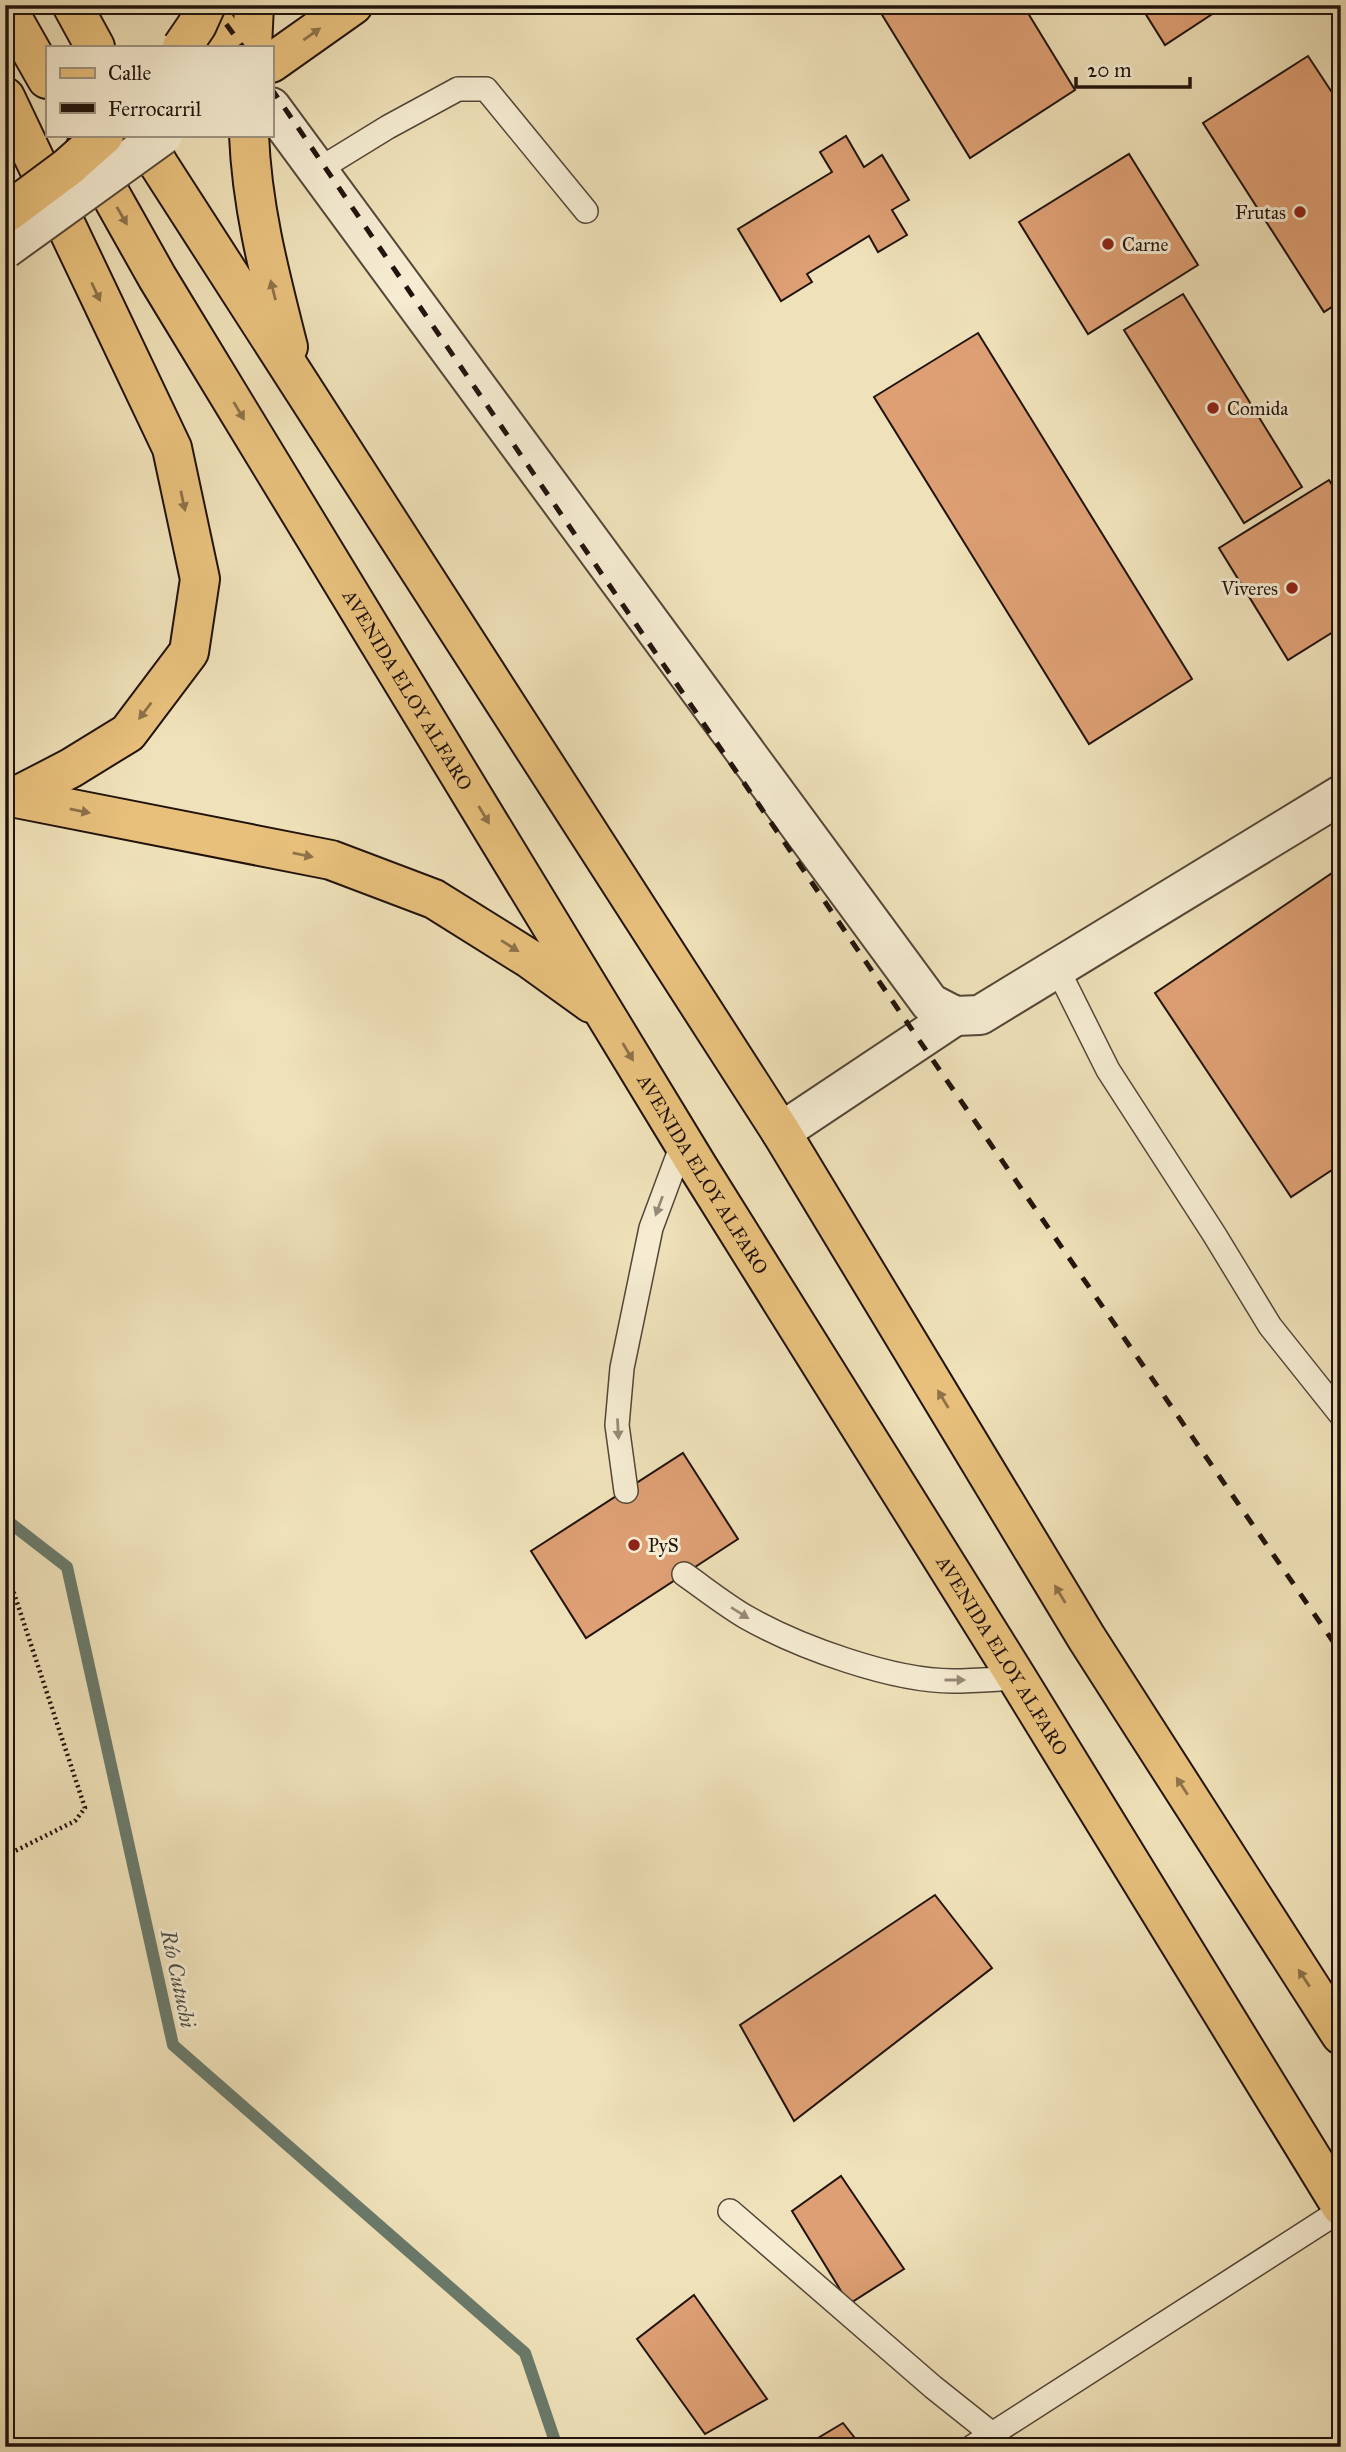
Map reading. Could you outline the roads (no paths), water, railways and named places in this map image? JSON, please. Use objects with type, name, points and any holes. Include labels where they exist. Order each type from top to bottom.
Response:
[{"type":"main road","points":[[5,5],[46,77]]},
{"type":"main road","points":[[72,5],[94,46]]},
{"type":"main road","points":[[183,46],[197,25],[205,5]]},
{"type":"main road","points":[[205,5],[229,46]]},
{"type":"main road","points":[[252,46],[254,5]]},
{"type":"main road","points":[[273,63],[353,5]]},
{"type":"main road","points":[[5,97],[172,448],[200,579],[189,652],[128,733],[71,768],[9,796]]},
{"type":"main road","name":"AVENIDA ELOY ALFARO","points":[[79,136],[158,277],[683,1142],[1017,1678],[1341,2208]]},
{"type":"main road","points":[[5,214],[68,167],[103,136]]},
{"type":"main road","points":[[143,136],[296,380],[782,1132],[1086,1637],[1341,2035]]},
{"type":"main road","points":[[249,136],[260,236],[296,380]]},
{"type":"main road","points":[[9,796],[331,860],[434,899],[530,959],[604,1012]]},
{"type":"street","points":[[273,110],[930,1003],[955,1016],[980,1015],[1341,795]]},
{"type":"street","points":[[5,249],[162,136]]},
{"type":"street","points":[[782,1132],[955,1016]]},
{"type":"lane","points":[[318,170],[388,127],[458,89],[486,89],[586,211]]},
{"type":"lane","points":[[1057,968],[1108,1070],[1270,1326],[1341,1415]]},
{"type":"lane","points":[[626,1491],[617,1425],[622,1368],[651,1228],[683,1142]]},
{"type":"lane","points":[[684,1574],[744,1616],[786,1637],[834,1655],[902,1676],[952,1681],[1017,1678]]},
{"type":"lane","points":[[972,2447],[1341,2208]]},
{"type":"lane","points":[[730,2211],[933,2387],[992,2434]]},
{"type":"waterway","name":"Río Cutuchi","points":[[5,1519],[67,1567],[173,2045],[525,2353],[557,2447]]},
{"type":"railway","points":[[212,5],[242,46]]},
{"type":"railway","points":[[273,91],[919,1040],[1341,1653]]},
{"type":"place","name":"Frutas","points":[[1300,212]]},
{"type":"place","name":"Carne","points":[[1108,244]]},
{"type":"place","name":"Comida","points":[[1213,408]]},
{"type":"place","name":"Viveres","points":[[1292,588]]},
{"type":"place","name":"PyS","points":[[634,1545]]}]
